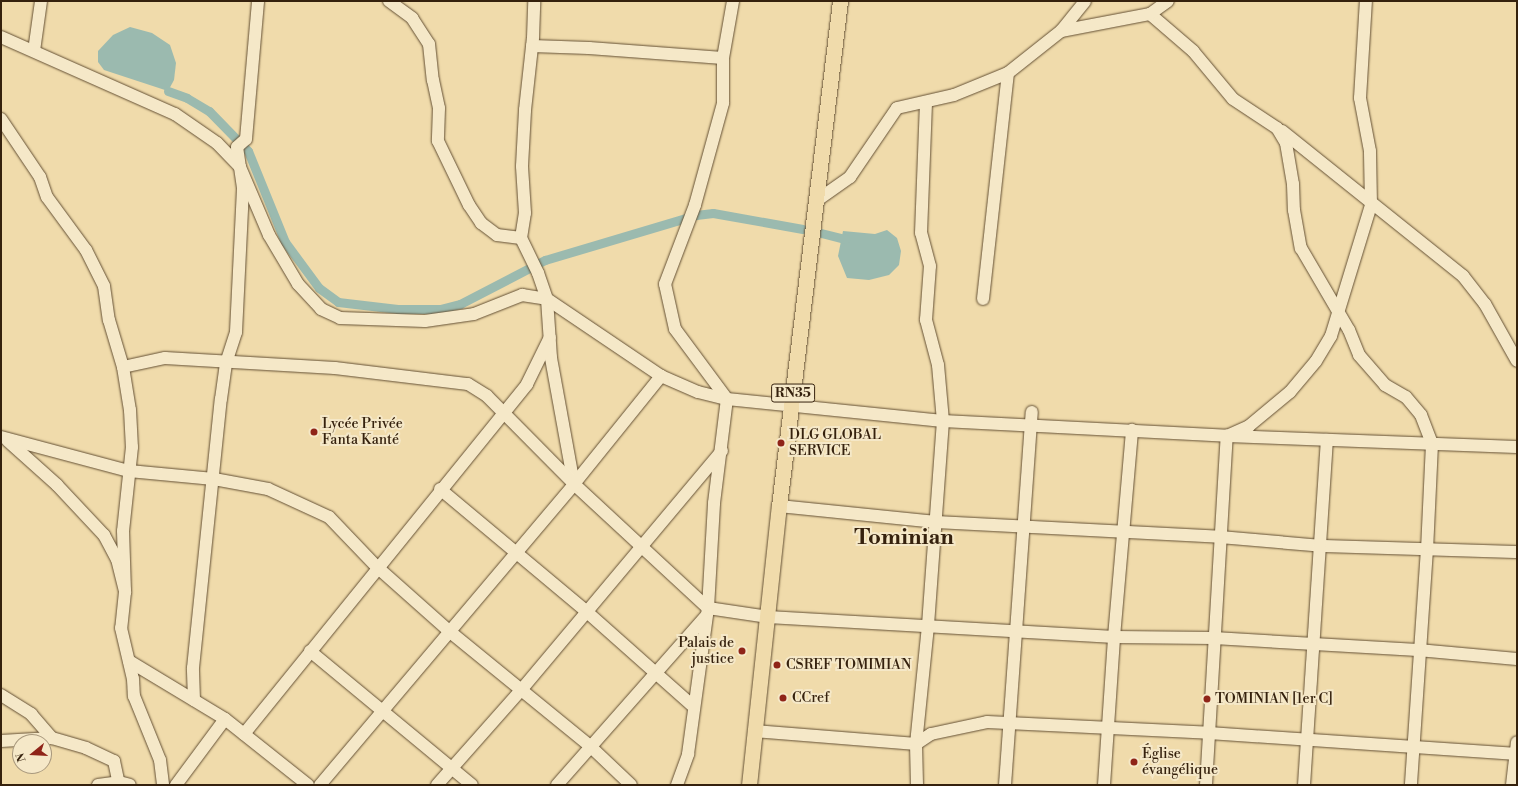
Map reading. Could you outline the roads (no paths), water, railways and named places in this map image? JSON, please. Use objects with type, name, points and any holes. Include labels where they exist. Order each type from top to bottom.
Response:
[{"type":"main road","name":"RN35","points":[[750,785],[754,731],[768,617],[779,506],[840,1]]},
{"type":"street","points":[[34,51],[41,1]]},
{"type":"street","points":[[194,700],[194,661],[226,362],[236,332],[241,270],[243,188],[240,167],[258,1]]},
{"type":"street","points":[[389,1],[412,18],[429,44],[433,80],[440,108],[438,141],[469,205],[480,223],[497,235],[521,238]]},
{"type":"street","points":[[534,1],[532,46],[525,110],[522,166],[525,213],[521,238],[538,273],[547,299],[550,337],[574,484]]},
{"type":"street","points":[[677,785],[688,754],[707,612],[714,502],[722,451],[727,399],[674,329],[665,284],[695,205],[723,103],[723,58],[733,1]]},
{"type":"street","points":[[816,201],[850,176],[897,108],[954,95],[1008,72],[1061,31],[1085,1]]},
{"type":"street","points":[[1061,31],[1150,14],[1168,1]]},
{"type":"street","points":[[1227,436],[1249,426],[1290,392],[1316,361],[1331,336],[1371,205],[1370,151],[1360,98],[1366,1]]},
{"type":"street","points":[[1150,14],[1193,51],[1233,99],[1277,128],[1332,170],[1371,205],[1463,276],[1485,304],[1517,361]]},
{"type":"street","points":[[1,37],[174,114],[217,143],[240,167],[269,236],[298,284],[321,309],[340,318],[425,320],[474,314],[522,295],[547,299],[661,376],[698,392],[727,399],[943,421],[1227,436],[1517,447]]},
{"type":"street","points":[[532,46],[589,48],[723,58]]},
{"type":"street","points":[[983,299],[1008,72]]},
{"type":"street","points":[[917,785],[916,744],[928,625],[943,421],[938,365],[926,320],[930,266],[921,233],[926,102]]},
{"type":"street","points":[[1,119],[40,177],[47,197],[86,250],[104,286],[109,320],[123,367],[130,410],[132,447],[128,471],[123,531],[125,592],[120,628],[129,661],[134,696],[160,760],[163,785]]},
{"type":"street","points":[[1277,128],[1286,143],[1293,184],[1294,210],[1301,248],[1349,330],[1359,355],[1385,386],[1406,397],[1421,415],[1432,444],[1427,549],[1418,650],[1411,785]]},
{"type":"street","points":[[244,734],[440,489],[527,384],[550,337]]},
{"type":"street","points":[[123,367],[165,358],[335,368],[457,381],[468,384],[487,396],[574,484],[641,545],[707,612],[768,617],[928,625],[1016,632],[1114,637],[1214,638],[1418,650],[1517,659]]},
{"type":"street","points":[[320,785],[515,552],[574,484],[661,376]]},
{"type":"street","points":[[1005,785],[1032,412]]},
{"type":"street","points":[[1104,785],[1114,637],[1132,430]]},
{"type":"street","points":[[1206,785],[1227,436]]},
{"type":"street","points":[[3,438],[128,471],[214,479],[268,489],[329,517],[377,567],[449,631],[522,689],[591,747],[631,785]]},
{"type":"street","points":[[3,438],[57,485],[104,535],[117,560],[125,592]]},
{"type":"street","points":[[1304,785],[1309,740],[1313,644],[1322,546],[1327,440]]},
{"type":"street","points":[[437,785],[522,689],[641,545],[722,451]]},
{"type":"street","points":[[440,489],[587,612],[694,707]]},
{"type":"street","points":[[779,506],[936,522],[1220,537],[1322,546],[1517,552]]},
{"type":"street","points":[[557,785],[707,612]]},
{"type":"street","points":[[310,651],[472,785]]},
{"type":"street","points":[[129,661],[224,719],[308,785]]},
{"type":"street","points":[[1,695],[31,714],[48,734]]},
{"type":"street","points":[[176,785],[224,719]]},
{"type":"street","points":[[754,731],[916,744],[931,734],[987,722],[1209,733],[1517,754]]},
{"type":"street","points":[[52,738],[114,761],[123,784],[98,785]]},
{"type":"street","points":[[1,741],[12,740]]},
{"type":"street","points":[[1512,785],[1517,754],[1517,742]]},
{"type":"water","points":[[130,27],[152,33],[170,45],[176,63],[174,80],[168,91],[104,70],[98,62],[98,51],[113,35]]},
{"type":"water","points":[[887,230],[897,238],[901,251],[899,265],[889,275],[869,280],[847,278],[838,256],[843,231],[875,234]]},
{"type":"waterway","points":[[168,91],[187,98],[209,111],[248,151],[285,242],[319,288],[338,302],[398,309],[440,309],[460,304],[545,260],[696,215],[713,213],[803,229]]},
{"type":"waterway","points":[[821,233],[845,239]]},
{"type":"place","name":"Lycée Privée Fanta Kanté","points":[[314,432]]},
{"type":"place","name":"DLG GLOBAL SERVICE","points":[[781,443]]},
{"type":"place","name":"Palais de justice","points":[[742,651]]},
{"type":"place","name":"CSREF TOMIMIAN","points":[[777,665]]},
{"type":"place","name":"CCref","points":[[783,698]]},
{"type":"place","name":"TOMINIAN [1er C]","points":[[1207,699]]},
{"type":"place","name":"Église évangélique","points":[[1134,762]]},
{"type":"district","name":"Tominian","points":[[904,538]]}]
